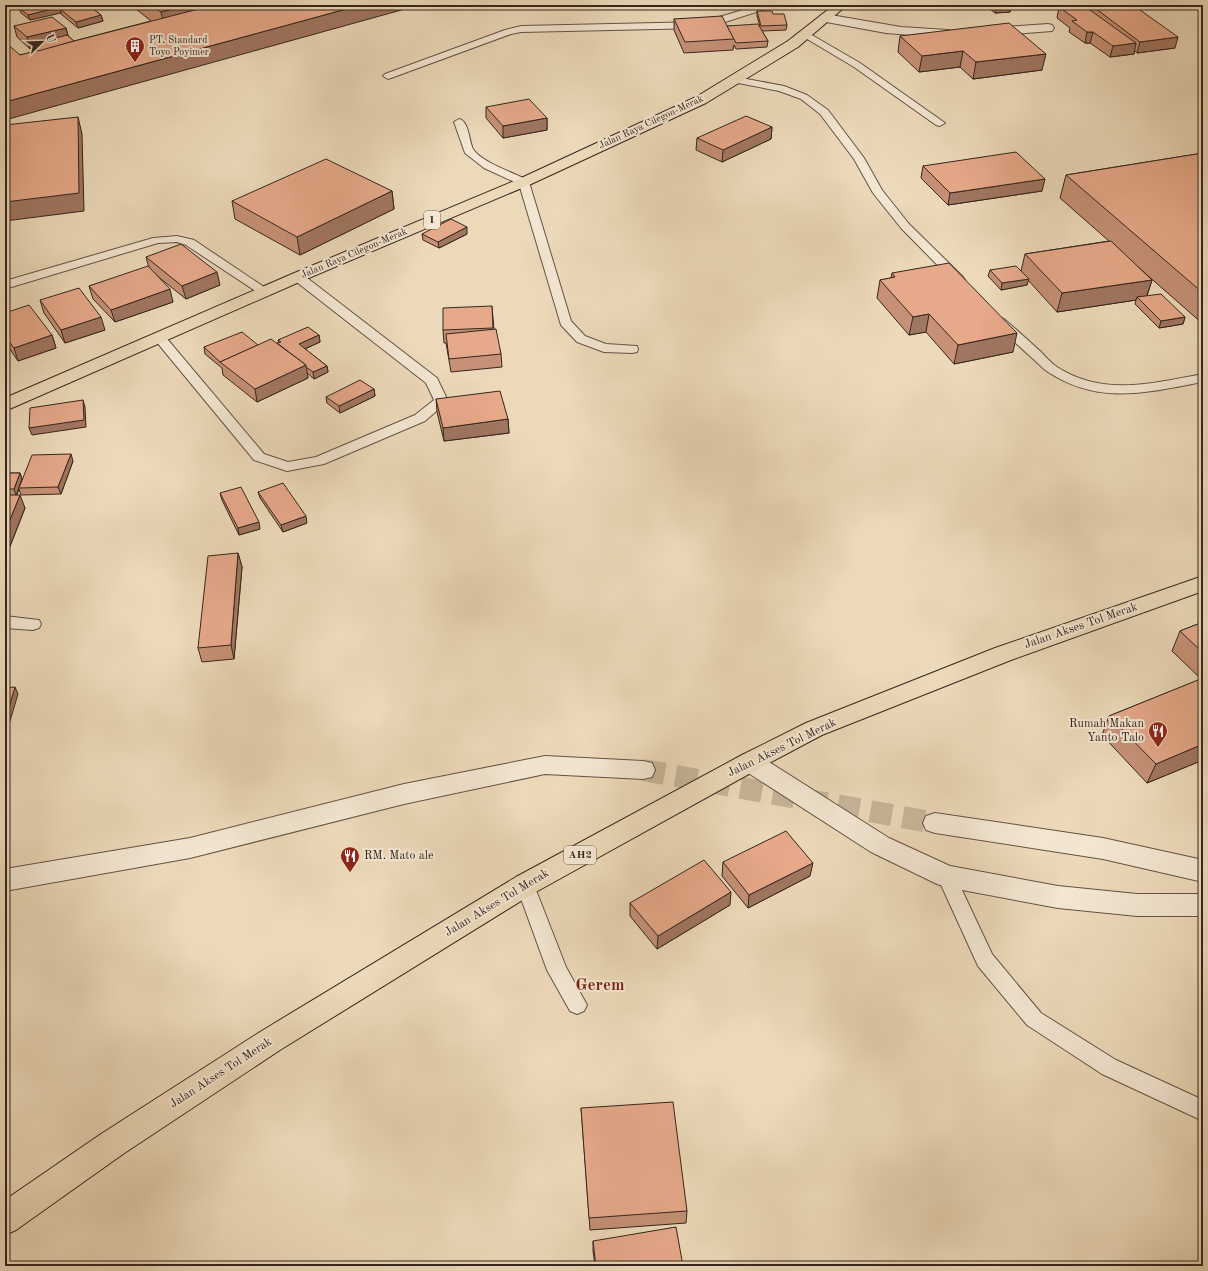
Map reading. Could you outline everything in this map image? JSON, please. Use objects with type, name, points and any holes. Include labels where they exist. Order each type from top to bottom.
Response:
[{"type":"highway","name":"Jalan Raya Cilegon-Merak","points":[[5,406],[298,276],[524,182],[701,100],[781,52],[842,5]]},
{"type":"highway","name":"Jalan Akses Tol Merak","points":[[5,1218],[112,1144],[270,1041],[525,885],[750,762],[814,729],[1003,654],[1203,583]]},
{"type":"street","points":[[825,18],[892,31],[921,34],[964,33]]},
{"type":"street","points":[[979,32],[1048,28]]},
{"type":"street","points":[[750,762],[880,845],[946,876],[1058,897],[1137,905],[1203,905]]},
{"type":"street","points":[[5,880],[190,848],[404,794],[546,765],[643,770]]},
{"type":"street","points":[[935,823],[1164,860],[1203,870]]},
{"type":"lane","points":[[5,6],[12,5]]},
{"type":"lane","points":[[388,76],[508,32],[521,29],[702,25],[713,23],[769,5]]},
{"type":"lane","points":[[805,34],[856,65],[940,122]]},
{"type":"lane","points":[[736,80],[781,88],[804,97],[824,112],[859,158],[877,191],[905,226],[965,286]]},
{"type":"lane","points":[[459,122],[470,151],[488,166],[524,182],[565,322],[581,339],[604,348],[632,349]]},
{"type":"lane","points":[[5,285],[157,240],[177,239],[190,242],[264,291]]},
{"type":"lane","points":[[159,337],[259,457],[287,467],[319,461],[420,418],[441,401],[432,381],[298,276]]},
{"type":"lane","points":[[992,314],[1052,370],[1075,381],[1101,388],[1136,390],[1203,378]]},
{"type":"lane","points":[[5,622],[33,624]]},
{"type":"lane","points":[[946,876],[985,960],[1034,1019],[1109,1067],[1203,1111]]},
{"type":"lane","points":[[525,885],[557,970],[578,1005]]},
{"type":"building","points":[[30,5],[67,5],[28,15],[19,8]]},
{"type":"building","points":[[74,5],[88,5],[101,15],[76,22],[60,9]]},
{"type":"building","points":[[152,5],[189,5],[161,12]]},
{"type":"building","points":[[214,5],[361,5],[5,102],[5,42],[20,55]]},
{"type":"building","points":[[993,5],[1010,5],[1012,6],[996,8]]},
{"type":"building","points":[[1083,5],[1136,43],[1113,46],[1093,32],[1087,32],[1072,21],[1077,20],[1059,7]]},
{"type":"building","points":[[1091,5],[1133,5],[1178,37],[1140,42]]},
{"type":"building","points":[[757,11],[772,11],[773,14],[784,14],[787,25],[761,26]]},
{"type":"building","points":[[722,16],[734,39],[685,42],[674,19]]},
{"type":"building","points":[[52,17],[66,28],[27,37],[14,26]]},
{"type":"building","points":[[1009,23],[1046,54],[976,62],[963,51],[922,56],[900,36]]},
{"type":"building","points":[[758,24],[768,41],[736,43],[727,26]]},
{"type":"building","points":[[67,35],[74,41],[38,51],[31,45]]},
{"type":"building","points":[[529,99],[547,118],[503,126],[486,107]]},
{"type":"building","points":[[746,116],[772,127],[723,150],[697,138]]},
{"type":"building","points":[[78,117],[79,193],[5,202],[5,125]]},
{"type":"building","points":[[1016,152],[1045,179],[950,193],[923,166]]},
{"type":"building","points":[[1203,153],[1203,293],[1066,175]]},
{"type":"building","points":[[326,159],[392,191],[297,237],[232,201]]},
{"type":"building","points":[[451,219],[467,227],[438,242],[422,234]]},
{"type":"building","points":[[1111,241],[1152,280],[1062,293],[1025,254]]},
{"type":"building","points":[[181,244],[217,272],[182,286],[146,257]]},
{"type":"building","points":[[949,263],[1017,333],[958,345],[929,314],[913,317],[880,280],[895,277],[892,273]]},
{"type":"building","points":[[148,266],[170,289],[111,310],[89,286]]},
{"type":"building","points":[[1016,266],[1029,279],[1002,283],[990,270]]},
{"type":"building","points":[[79,288],[101,317],[61,330],[40,300]]},
{"type":"building","points":[[1161,294],[1185,317],[1161,321],[1137,297]]},
{"type":"building","points":[[29,305],[52,335],[14,348],[5,336],[5,313]]},
{"type":"building","points":[[492,306],[493,328],[443,330],[443,308]]},
{"type":"building","points":[[308,327],[319,335],[299,344],[327,366],[313,372],[277,343],[281,342],[278,340]]},
{"type":"building","points":[[496,329],[501,354],[449,359],[446,334]]},
{"type":"building","points":[[242,332],[258,345],[220,362],[204,347]]},
{"type":"building","points":[[271,339],[306,365],[255,389],[220,362]]},
{"type":"building","points":[[360,380],[374,389],[339,406],[326,397]]},
{"type":"building","points":[[500,391],[508,419],[443,428],[436,399]]},
{"type":"building","points":[[83,400],[84,420],[29,428],[30,408]]},
{"type":"building","points":[[71,454],[58,487],[19,488],[32,455]]},
{"type":"building","points":[[5,473],[20,473],[14,489],[5,489]]},
{"type":"building","points":[[283,483],[306,516],[281,525],[258,492]]},
{"type":"building","points":[[241,487],[259,522],[238,528],[220,493]]},
{"type":"building","points":[[5,495],[20,495],[5,532]]},
{"type":"building","points":[[238,553],[231,645],[198,648],[208,556]]},
{"type":"building","points":[[1203,622],[1203,653],[1180,631]]},
{"type":"building","name":"Rumah Makan Yanto Talo","points":[[1203,678],[1203,744],[1156,764],[1109,716]]},
{"type":"building","points":[[15,687],[5,721],[5,688]]},
{"type":"building","points":[[786,831],[813,863],[749,895],[723,862]]},
{"type":"building","points":[[704,860],[731,892],[658,936],[630,903]]},
{"type":"building","points":[[673,1102],[687,1211],[589,1218],[581,1108]]},
{"type":"building","points":[[676,1227],[683,1266],[596,1266],[593,1241]]},
{"type":"tunnel","points":[[643,770],[935,823]]},
{"type":"place","name":"PT. Standard Toyo Poyimer","points":[[135,63]]},
{"type":"place","name":"Rumah Makan Yanto Talo","points":[[1158,748]]},
{"type":"place","name":"RM. Mato ale","points":[[350,873]]},
{"type":"district","name":"Gerem","points":[[600,985]]}]
